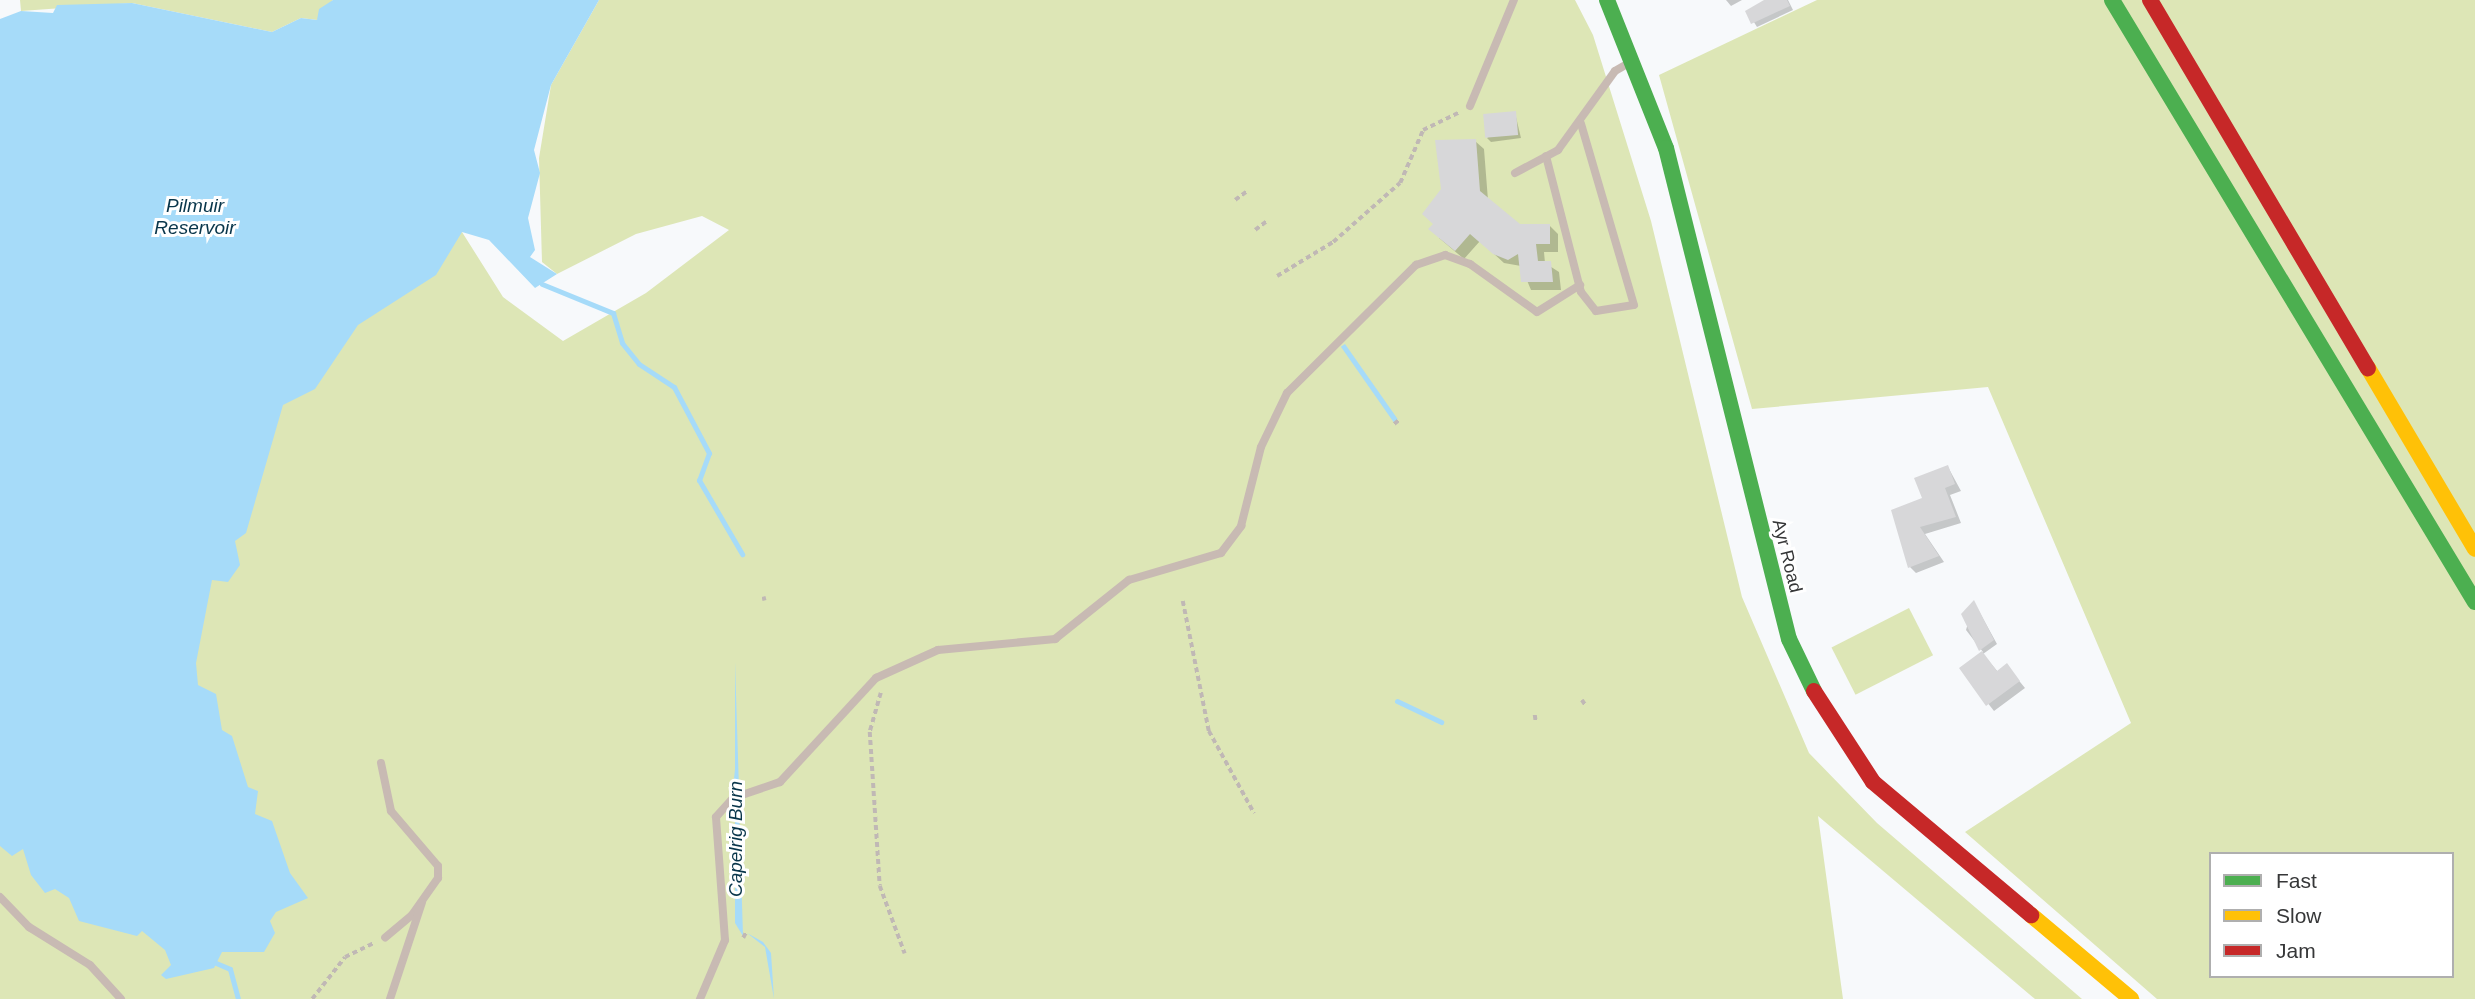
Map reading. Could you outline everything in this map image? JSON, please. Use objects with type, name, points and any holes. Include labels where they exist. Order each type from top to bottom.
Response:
[{"type":"main road","name":"Ayr Road","points":[[1607,0],[1666,148],[1789,639],[1832,727],[1873,782],[2131,999]]},
{"type":"main road","points":[[2112,0],[2475,601]]},
{"type":"main road","points":[[2150,0],[2475,549]]},
{"type":"lane","points":[[1470,106],[1514,0]]},
{"type":"lane","points":[[1516,173],[1546,156],[1580,124],[1615,71],[1632,62]]},
{"type":"lane","points":[[1546,156],[1580,285],[1596,311],[1634,305],[1580,124]]},
{"type":"lane","points":[[700,999],[725,940],[716,817],[736,798],[780,782],[885,674],[938,650],[1055,639],[1129,580],[1220,553],[1241,526],[1261,447],[1287,393],[1416,265],[1445,255],[1471,264],[1537,312],[1580,285]]},
{"type":"lane","points":[[381,762],[391,811],[438,866],[438,878],[422,902],[385,938]]},
{"type":"lane","points":[[0,897],[29,927],[90,965],[121,999]]},
{"type":"lane","points":[[390,999],[422,902]]},
{"type":"path","points":[[1277,276],[1298,263],[1400,183],[1423,130],[1462,111]]},
{"type":"path","points":[[1237,199],[1245,193]]},
{"type":"path","points":[[1256,229],[1266,222]]},
{"type":"path","points":[[1394,424],[1399,419]]},
{"type":"path","points":[[1183,601],[1209,731],[1254,813]]},
{"type":"path","points":[[885,674],[870,732],[880,886],[905,954]]},
{"type":"path","points":[[1582,700],[1586,706]]},
{"type":"path","points":[[1535,715],[1536,722]]},
{"type":"path","points":[[743,938],[746,932]]},
{"type":"path","points":[[312,999],[345,957],[385,938]]},
{"type":"green space","points":[[20,0],[333,0],[317,20],[301,18],[272,32],[132,3],[21,11]]},
{"type":"green space","points":[[599,0],[1575,0],[1593,35],[1651,221],[1742,597],[1809,753],[1877,823],[2082,999],[2035,999],[1818,816],[1843,999],[0,999],[0,319],[462,232],[503,297],[563,341],[646,293],[729,230],[702,216],[636,234],[557,274],[542,262],[539,158],[551,85]]},
{"type":"green space","points":[[1817,0],[2475,0],[2475,999],[2157,999],[1965,832],[2131,723],[1988,387],[1752,409],[1659,75]]},
{"type":"green space","points":[[1909,608],[1933,655],[1856,695],[1831,647]]},
{"type":"water","name":"Pilmuir Reservoir","points":[[333,0],[599,0],[551,85],[534,150],[540,173],[528,218],[535,250],[530,257],[557,274],[535,288],[489,240],[462,232],[436,275],[358,325],[315,389],[283,405],[246,533],[235,541],[240,565],[228,582],[212,580],[196,663],[198,685],[216,694],[222,730],[232,736],[248,787],[258,791],[255,814],[272,821],[290,873],[308,898],[276,912],[270,921],[275,933],[264,952],[222,952],[214,968],[166,979],[161,975],[171,965],[165,950],[142,931],[137,936],[79,921],[69,898],[55,889],[45,893],[31,875],[23,849],[12,856],[0,846],[0,19],[21,11],[53,13],[57,5],[132,3],[272,32],[301,18],[317,20],[319,9]]},
{"type":"water","points":[[1345,344],[1398,419],[1394,422],[1341,347]]},
{"type":"water","points":[[735,662],[739,789],[733,789]]},
{"type":"water","points":[[735,805],[739,805],[743,936],[735,923]]},
{"type":"water","points":[[747,933],[763,942],[771,953],[774,999],[765,947]]},
{"type":"building","points":[[1764,0],[1787,0],[1790,6],[1751,24],[1745,11]]},
{"type":"building","points":[[1516,111],[1518,135],[1485,138],[1483,114]]},
{"type":"building","points":[[1476,139],[1480,191],[1520,224],[1550,224],[1550,244],[1536,244],[1538,261],[1551,261],[1553,282],[1521,282],[1518,254],[1508,260],[1493,254],[1470,234],[1455,251],[1428,229],[1433,224],[1422,214],[1441,189],[1435,140]]},
{"type":"building","points":[[1948,465],[1955,484],[1945,488],[1956,517],[1920,527],[1939,556],[1908,568],[1891,510],[1922,498],[1914,478]]},
{"type":"building","points":[[1974,600],[1994,640],[1979,651],[1961,614]]},
{"type":"building","points":[[1982,651],[1997,671],[2007,663],[2020,681],[1986,706],[1959,668]]},
{"type":"waterway","name":"Capelrig Burn","points":[[542,284],[613,313],[622,343],[639,364],[674,387],[709,453],[699,480],[742,554]]},
{"type":"waterway","points":[[1397,701],[1441,722]]},
{"type":"waterway","name":"Capelrig Burn","points":[[737,782],[737,810]]},
{"type":"waterway","points":[[216,963],[230,969],[238,999]]},
{"type":"traffic: fast","points":[[1607,0],[1666,148],[1789,639],[1814,691]]},
{"type":"traffic: fast","points":[[2112,0],[2475,602]]},
{"type":"traffic: slow","points":[[2368,368],[2475,549]]},
{"type":"traffic: slow","points":[[2031,915],[2131,999]]},
{"type":"traffic: jam","points":[[2150,0],[2368,368]]},
{"type":"traffic: jam","points":[[1814,691],[1873,782],[2031,915]]}]
